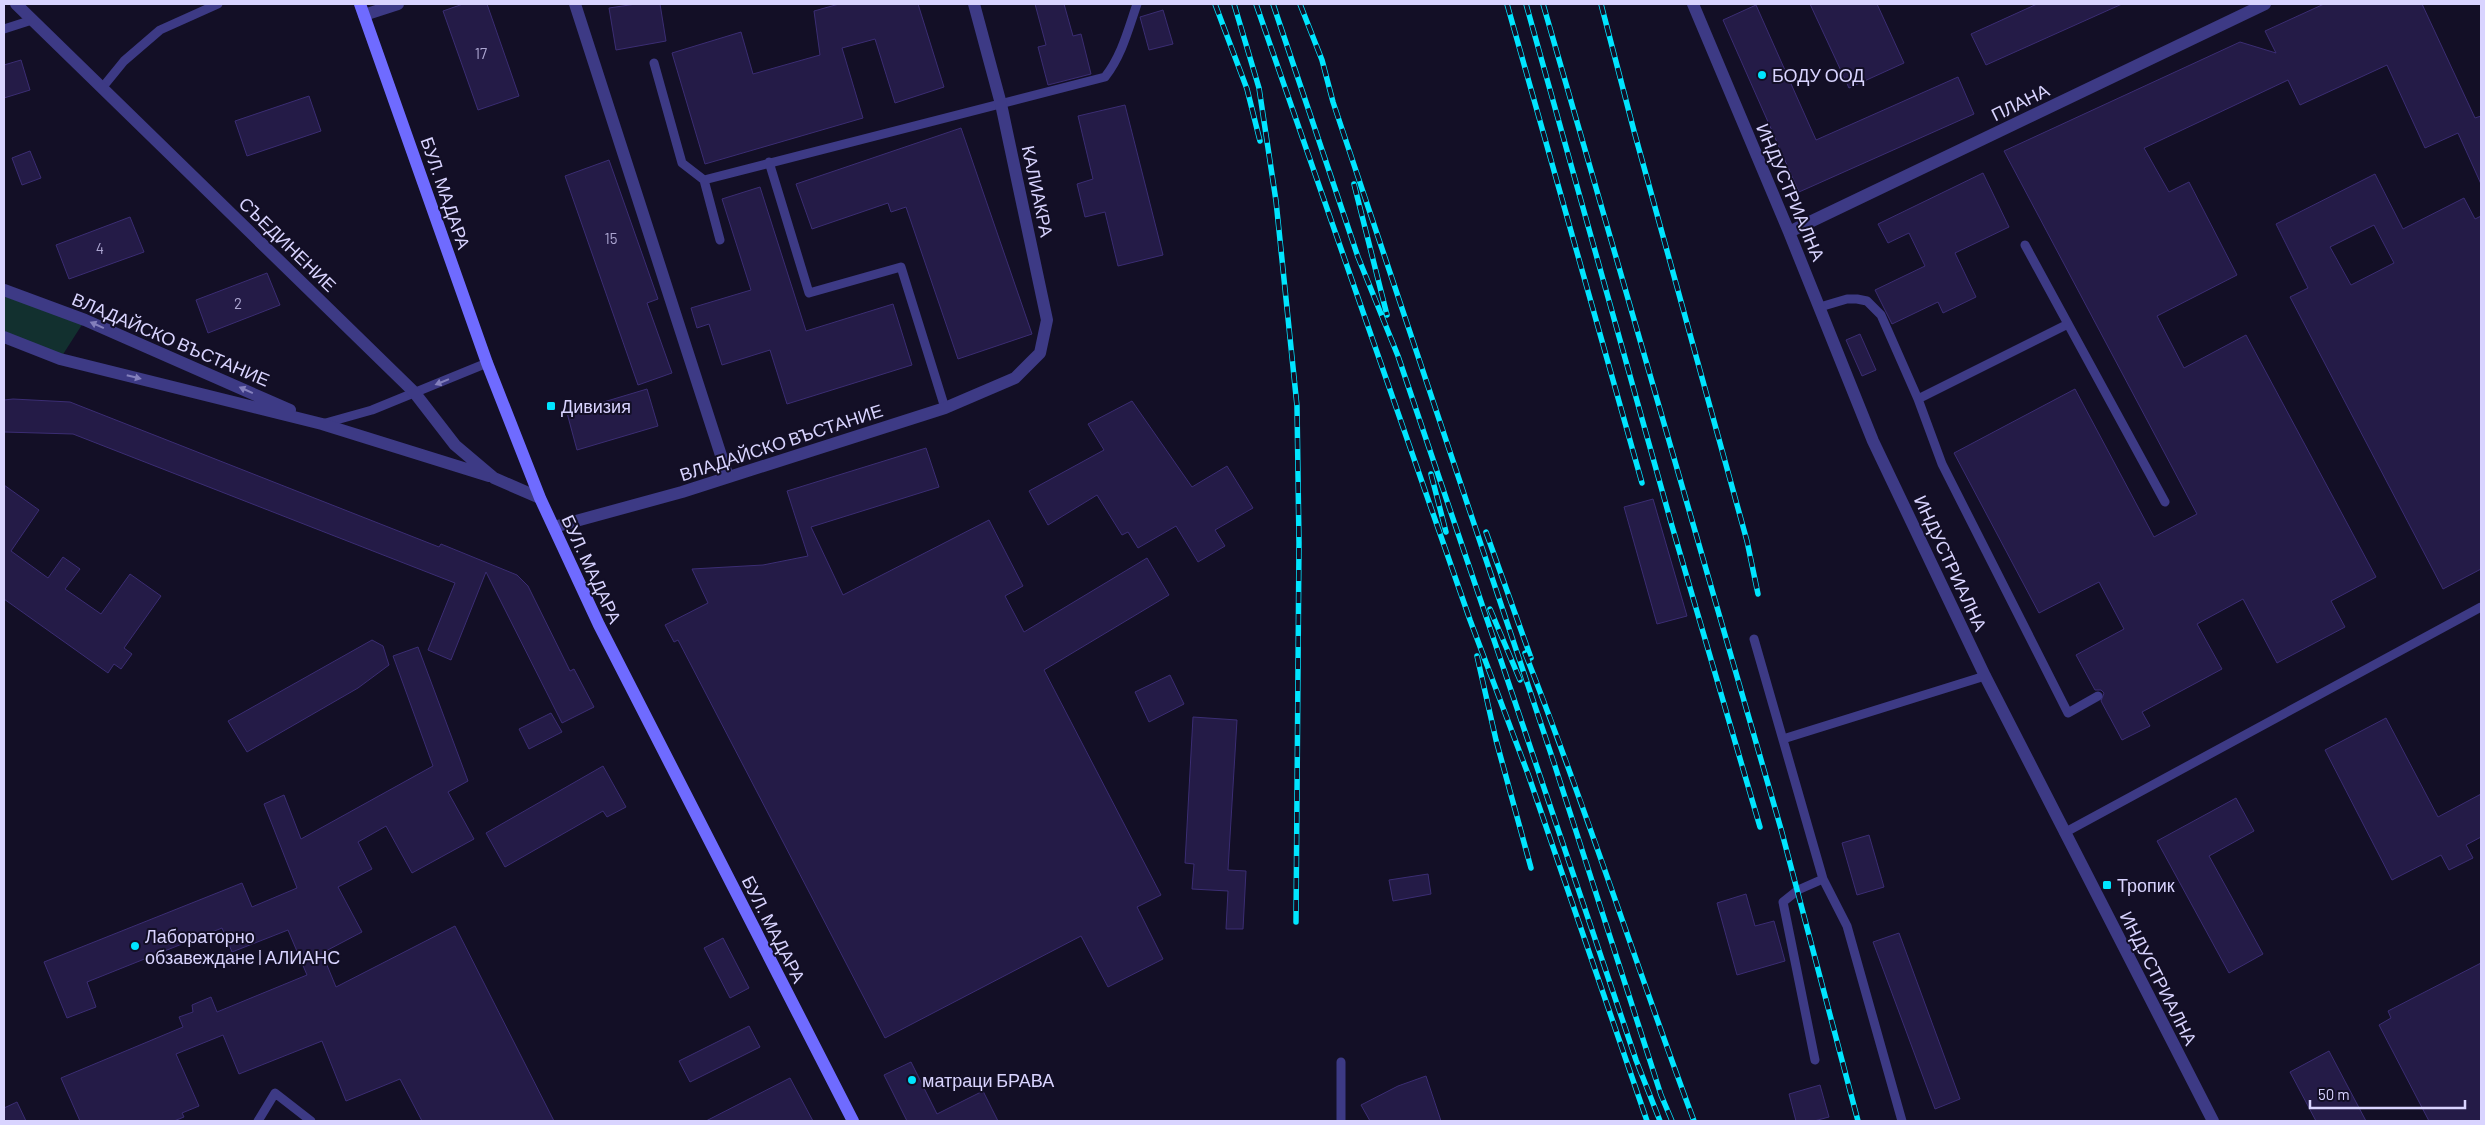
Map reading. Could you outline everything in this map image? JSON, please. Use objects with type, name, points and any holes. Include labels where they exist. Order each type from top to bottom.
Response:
[{"type":"main road","name":"БУЛ. МАДАРА","points":[[362,10],[488,363],[540,498],[598,625],[853,1121]]},
{"type":"street","name":"СЪЕДИНЕНИЕ","points":[[16,4],[414,392],[455,445],[494,478],[540,498]]},
{"type":"street","points":[[362,10],[398,4]]},
{"type":"street","points":[[575,4],[728,477]]},
{"type":"street","name":"КАЛИАКРА","points":[[974,4],[1001,104],[1047,320],[1040,353],[1015,378]]},
{"type":"street","name":"ИНДУСТРИАЛНА","points":[[1693,4],[1790,232],[1873,441],[1985,676],[2213,1121]]},
{"type":"street","name":"ПЛАНА","points":[[1790,232],[2261,5]]},
{"type":"street","name":"ВЛАДАЙСКО ВЪСТАНИЕ","points":[[4,290],[85,320],[322,424]]},
{"type":"street","name":"ВЛАДАЙСКО ВЪСТАНИЕ","points":[[4,337],[60,359],[322,424],[494,478]]},
{"type":"street","name":"ВЛАДАЙСКО ВЪСТАНИЕ","points":[[554,527],[682,492],[945,408],[1015,378]]},
{"type":"lane","points":[[102,88],[124,61],[160,30],[218,4]]},
{"type":"lane","points":[[704,180],[1105,77],[1116,64],[1137,4]]},
{"type":"lane","points":[[4,29],[32,20]]},
{"type":"lane","points":[[654,64],[682,163],[704,180],[720,240]]},
{"type":"lane","points":[[769,162],[809,293],[901,267],[945,408]]},
{"type":"lane","points":[[2025,245],[2165,502]]},
{"type":"lane","points":[[1820,307],[1857,298],[1875,307],[1881,314],[1918,399],[1942,464],[2068,713],[2098,696]]},
{"type":"lane","points":[[1918,399],[2068,324]]},
{"type":"lane","points":[[322,424],[372,410],[488,363]]},
{"type":"lane","points":[[2064,833],[2481,607]]},
{"type":"lane","points":[[1754,639],[1823,879],[1847,926],[1902,1121]]},
{"type":"lane","points":[[1783,738],[1985,676]]},
{"type":"lane","points":[[1815,1060],[1783,902],[1798,890],[1823,879]]},
{"type":"lane","points":[[1341,1062],[1341,1121]]},
{"type":"lane","points":[[258,1121],[274,1093],[311,1121]]},
{"type":"green space","points":[[4,290],[85,320],[60,359],[4,337]]},
{"type":"building","points":[[463,4],[487,4],[519,96],[478,110],[443,11]]},
{"type":"building","points":[[636,4],[660,4],[666,41],[616,50],[609,8]]},
{"type":"building","points":[[839,4],[918,4],[944,87],[895,103],[875,39],[842,48],[863,118],[705,164],[672,53],[741,32],[753,74],[820,55],[814,11]]},
{"type":"building","points":[[1035,4],[1064,4],[1073,36],[1081,34],[1091,74],[1048,85],[1038,47],[1046,45]]},
{"type":"building","points":[[1810,4],[1877,4],[1904,63],[1849,88]]},
{"type":"building","points":[[2037,4],[2122,4],[1986,65],[1971,34]]},
{"type":"building","points":[[2324,4],[2422,4],[2475,118],[2481,116],[2481,184],[2458,133],[2425,148],[2387,65],[2300,105],[2288,80],[2144,148],[2169,192],[2189,182],[2237,275],[2157,316],[2184,368],[2246,335],[2376,577],[2331,601],[2345,627],[2277,663],[2243,599],[2197,624],[2222,669],[2142,712],[2150,726],[2122,740],[2101,701],[2104,693],[2101,690],[2095,690],[2076,655],[2124,629],[2099,582],[2039,613],[1954,453],[2075,389],[2154,537],[2197,514],[2004,151],[2240,42],[2276,53],[2265,31]]},
{"type":"building","points":[[1756,5],[1816,140],[1958,77],[1974,114],[1799,192],[1723,20]]},
{"type":"building","points":[[1163,10],[1173,44],[1149,50],[1140,17]]},
{"type":"building","points":[[21,60],[30,90],[4,98],[4,65]]},
{"type":"building","points":[[309,96],[321,131],[247,156],[235,121]]},
{"type":"building","points":[[1125,105],[1163,255],[1118,266],[1105,212],[1085,217],[1077,184],[1093,179],[1078,116]]},
{"type":"building","points":[[961,128],[1032,334],[958,359],[906,207],[891,212],[888,203],[812,229],[796,184]]},
{"type":"building","points":[[30,151],[41,178],[22,185],[12,158]]},
{"type":"building","points":[[609,160],[658,299],[647,303],[672,373],[638,385],[565,176]]},
{"type":"building","points":[[1983,173],[2009,227],[1955,253],[1976,297],[1943,313],[1938,302],[1892,324],[1875,290],[1925,266],[1909,233],[1888,243],[1878,224]]},
{"type":"building","points":[[2375,174],[2403,229],[2464,198],[2475,219],[2481,216],[2481,569],[2443,589],[2290,297],[2308,288],[2276,224]],"holes":[[[2374,225],[2394,263],[2351,285],[2330,247]]]},
{"type":"building","points":[[760,187],[806,331],[893,304],[912,365],[787,404],[770,350],[722,365],[709,324],[697,328],[691,308],[751,290],[722,199]]},
{"type":"building","points":[[130,217],[144,252],[69,279],[56,245]]},
{"type":"building","points":[[267,273],[280,305],[208,333],[196,300]]},
{"type":"building","points":[[1860,334],[1876,370],[1862,376],[1846,340]]},
{"type":"building","points":[[647,389],[658,426],[577,450],[567,413]]},
{"type":"building","points":[[4,400],[70,402],[439,547],[441,544],[517,575],[528,586],[570,671],[574,669],[594,707],[562,723],[486,572],[451,660],[428,650],[455,583],[73,434],[4,432]]},
{"type":"building","points":[[1132,401],[1192,487],[1227,466],[1253,508],[1215,530],[1225,546],[1198,562],[1176,526],[1138,548],[1128,532],[1122,535],[1097,495],[1048,525],[1029,491],[1104,450],[1088,424]]},
{"type":"building","points":[[926,448],[939,487],[811,527],[843,595],[989,520],[1023,586],[1005,596],[1024,632],[1147,558],[1169,595],[1044,670],[1161,895],[1137,907],[1163,959],[1108,987],[1081,936],[885,1038],[678,640],[674,642],[665,625],[708,603],[692,569],[763,565],[808,556],[787,491]]},
{"type":"building","points":[[4,485],[39,510],[11,551],[48,578],[63,557],[80,569],[65,589],[101,614],[130,574],[161,596],[124,648],[132,654],[121,669],[114,664],[108,673],[4,599]]},
{"type":"building","points":[[1653,499],[1687,616],[1657,624],[1624,507]]},
{"type":"building","points":[[372,640],[383,646],[389,665],[358,688],[247,752],[228,721]]},
{"type":"building","points":[[418,647],[468,781],[448,792],[474,839],[412,873],[386,826],[358,842],[372,869],[338,887],[362,932],[322,953],[336,987],[455,926],[554,1121],[422,1121],[400,1079],[346,1101],[322,1041],[239,1074],[223,1035],[176,1054],[199,1106],[182,1113],[184,1117],[174,1121],[80,1121],[61,1078],[183,1027],[179,1017],[193,1012],[192,1005],[211,997],[217,1012],[307,975],[288,930],[232,952],[222,928],[87,982],[96,1007],[67,1018],[44,962],[242,883],[252,907],[297,888],[264,804],[284,795],[301,839],[433,766],[393,656]]},
{"type":"building","points":[[1170,675],[1184,704],[1149,722],[1135,692]]},
{"type":"building","points":[[551,713],[562,732],[529,749],[519,729]]},
{"type":"building","points":[[1193,717],[1237,720],[1228,870],[1246,871],[1243,929],[1226,929],[1228,891],[1192,889],[1194,864],[1185,863]]},
{"type":"building","points":[[2386,718],[2438,817],[2481,794],[2481,837],[2466,845],[2473,858],[2449,870],[2441,855],[2392,880],[2325,750]]},
{"type":"building","points":[[603,766],[626,807],[607,817],[603,811],[505,867],[486,833]]},
{"type":"building","points":[[2236,798],[2254,831],[2209,856],[2263,954],[2229,973],[2157,841]]},
{"type":"building","points":[[1869,835],[1884,887],[1857,895],[1842,843]]},
{"type":"building","points":[[1428,874],[1431,894],[1393,901],[1389,880]]},
{"type":"building","points":[[1746,894],[1755,926],[1774,921],[1785,961],[1737,975],[1717,903]]},
{"type":"building","points":[[1899,933],[1960,1099],[1935,1109],[1873,942]]},
{"type":"building","points":[[723,938],[749,988],[730,998],[704,948]]},
{"type":"building","points":[[2481,963],[2481,1121],[2429,1121],[2379,1025],[2391,1018],[2388,1011]]},
{"type":"building","points":[[749,1026],[760,1047],[690,1082],[679,1061]]},
{"type":"building","points":[[2329,1051],[2366,1121],[2316,1121],[2290,1072]]},
{"type":"building","points":[[911,1062],[937,1114],[983,1091],[998,1121],[907,1121],[884,1075]]},
{"type":"building","points":[[1426,1076],[1441,1121],[1370,1121],[1361,1105],[1398,1086]]},
{"type":"building","points":[[790,1078],[813,1121],[706,1121]]},
{"type":"building","points":[[1820,1085],[1829,1117],[1814,1121],[1796,1121],[1789,1094]]},
{"type":"building","points":[[17,1102],[26,1121],[4,1121],[4,1108]]},
{"type":"railway","points":[[1215,4],[1247,89],[1260,141]]},
{"type":"railway","points":[[1234,4],[1259,88],[1276,201],[1297,406],[1299,543],[1296,922]]},
{"type":"railway","points":[[1256,4],[1470,620],[1528,774],[1647,1121]]},
{"type":"railway","points":[[1273,4],[1358,257],[1398,356],[1636,1060],[1660,1121]]},
{"type":"railway","points":[[1300,4],[1322,60],[1333,102],[1554,763],[1661,1095],[1672,1121]]},
{"type":"railway","points":[[1507,4],[1642,483]]},
{"type":"railway","points":[[1526,4],[1672,526],[1760,827]]},
{"type":"railway","points":[[1543,4],[1781,829],[1858,1121]]},
{"type":"railway","points":[[1601,4],[1747,541],[1758,594]]},
{"type":"railway","points":[[1354,184],[1387,315]]},
{"type":"railway","points":[[1431,474],[1446,532]]},
{"type":"railway","points":[[1486,532],[1531,658]]},
{"type":"railway","points":[[1490,609],[1520,680]]},
{"type":"railway","points":[[1525,653],[1569,769],[1694,1121]]},
{"type":"railway","points":[[1477,656],[1496,740],[1531,868]]},
{"type":"place","name":"БОДУ ООД","points":[[1762,75]]},
{"type":"place","name":"Дивизия","points":[[551,406]]},
{"type":"place","name":"Тропик","points":[[2107,885]]},
{"type":"place","name":"Лабораторно обзавеждане | АЛИАНС","points":[[135,946]]},
{"type":"place","name":"матраци БРАВА","points":[[912,1080]]}]
